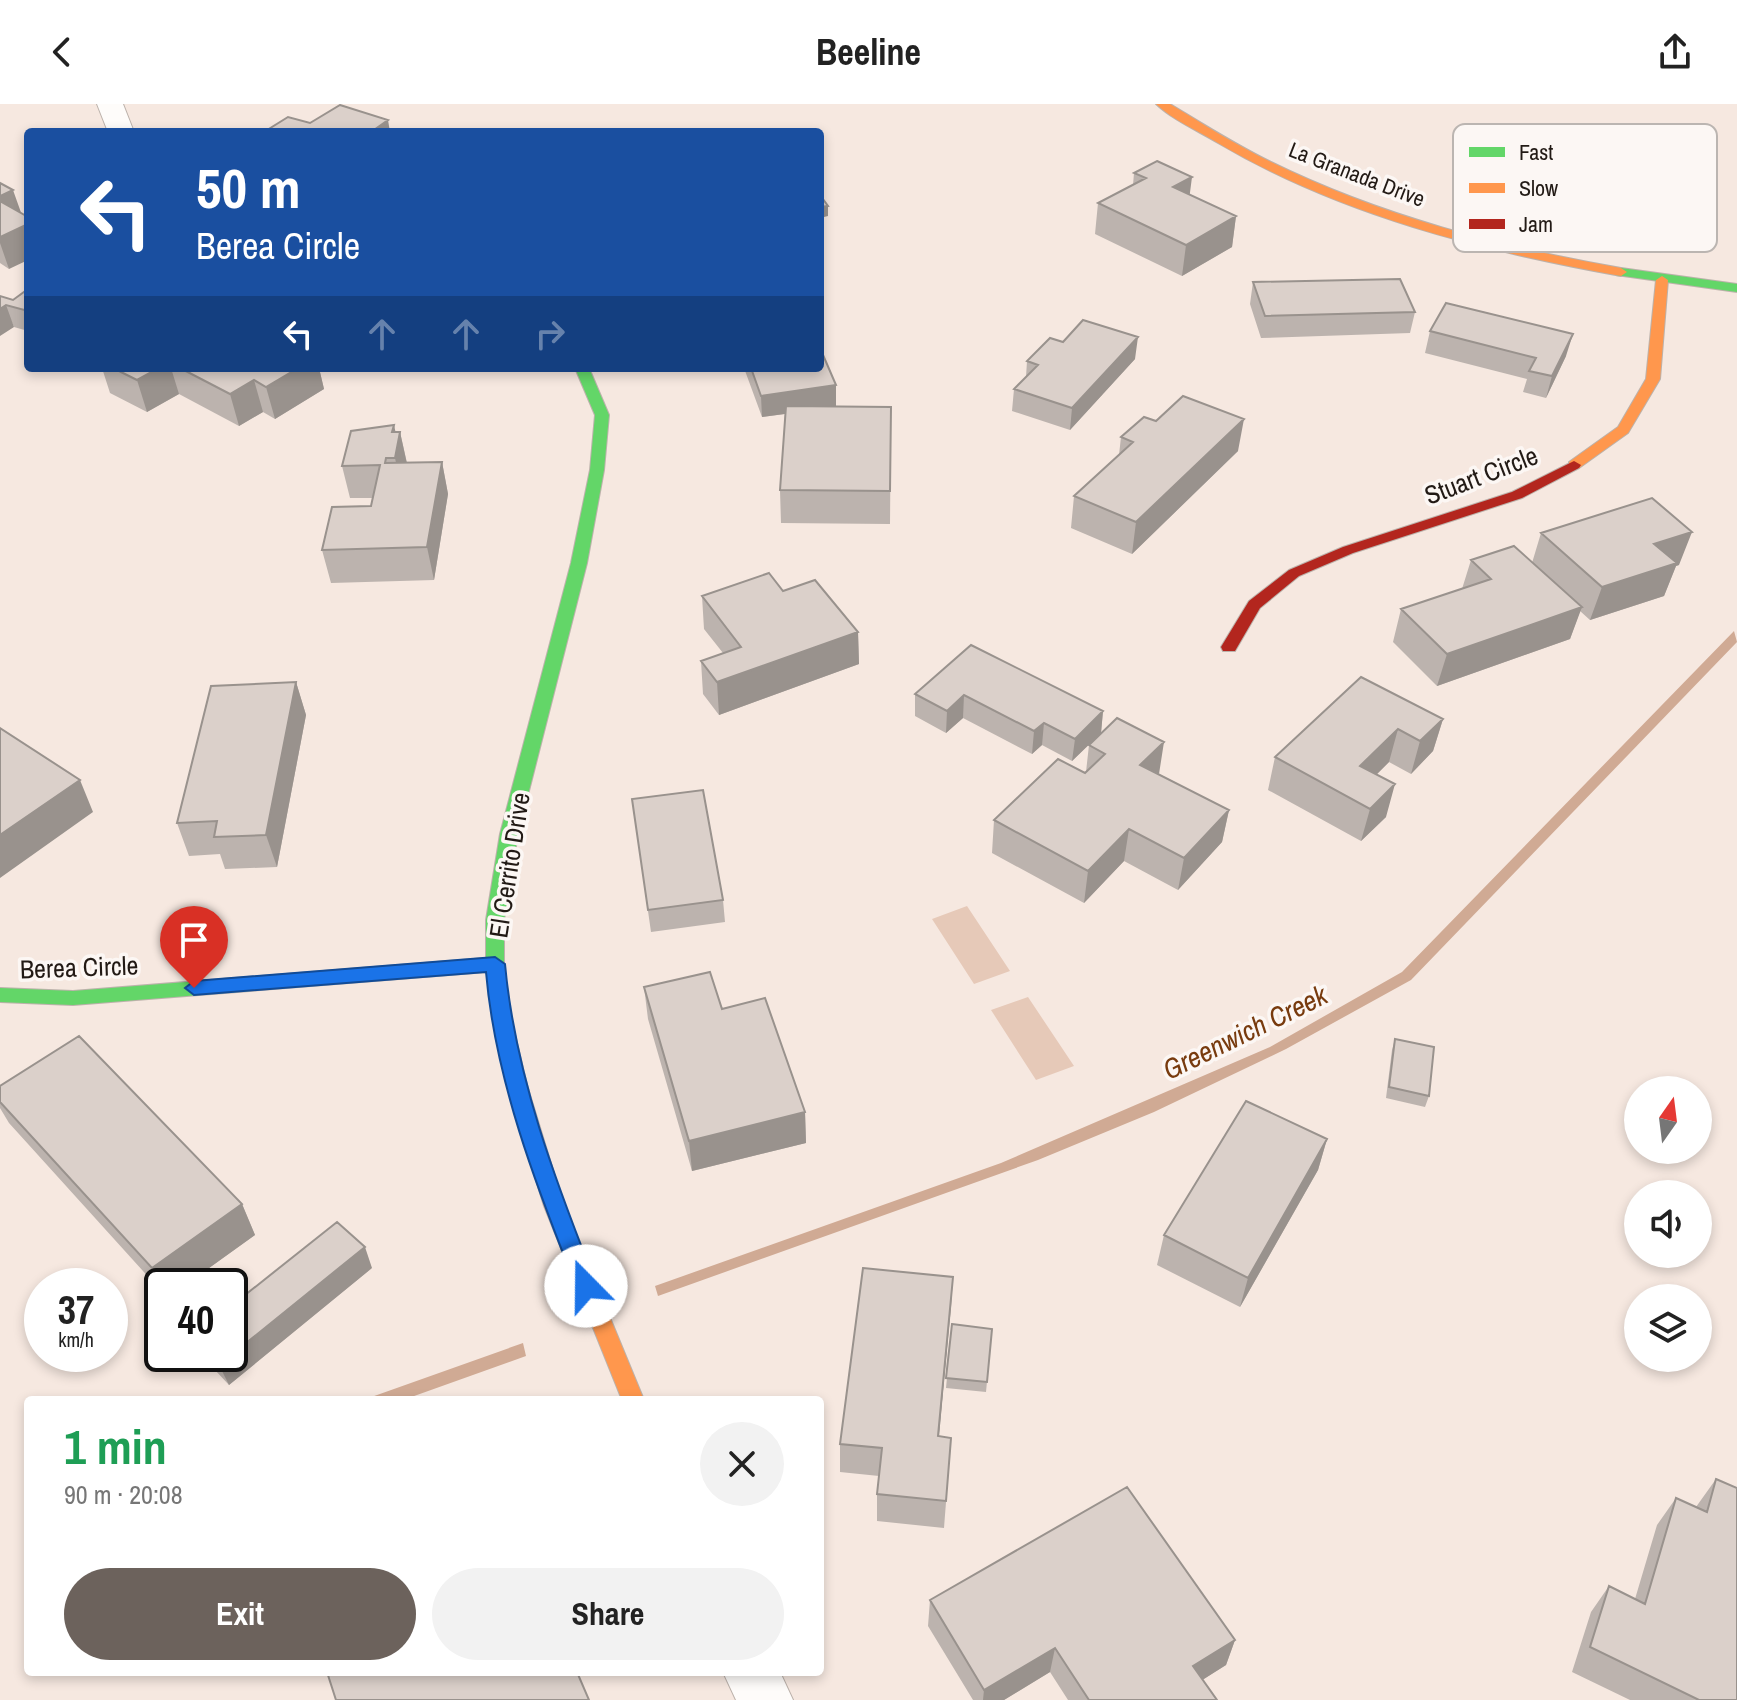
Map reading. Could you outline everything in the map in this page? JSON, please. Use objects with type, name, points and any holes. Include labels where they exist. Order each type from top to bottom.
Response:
[{"type":"street","points":[[110,104],[119,128]]},
{"type":"street","name":"La Granada Drive","points":[[1162,104],[1266,164],[1388,215],[1453,233]]},
{"type":"street","name":"La Granada Drive","points":[[1521,252],[1662,280],[1737,288]]},
{"type":"street","name":"Stuart Circle","points":[[1229,647],[1254,605],[1294,573],[1348,550],[1517,495],[1588,458],[1623,430],[1653,379],[1662,280]]},
{"type":"street","name":"El Cerrito Drive","points":[[584,372],[602,415],[597,470],[579,563],[509,834],[495,920],[495,964],[499,1005],[517,1085],[554,1206],[631,1396]]},
{"type":"street","name":"Berea Circle","points":[[0,995],[73,998],[495,964]]},
{"type":"street","points":[[752,1676],[766,1700]]},
{"type":"shaded area","points":[[1734,631],[1737,642],[1411,980],[1286,1049],[1154,1112],[1038,1160],[658,1296],[655,1286],[1001,1163],[1270,1047],[1402,972]]},
{"type":"shaded area","points":[[967,906],[1010,971],[974,984],[932,919]]},
{"type":"shaded area","points":[[1028,997],[1074,1066],[1036,1080],[991,1010]]},
{"type":"shaded area","points":[[523,1343],[526,1356],[414,1396],[374,1396]]},
{"type":"building","points":[[340,105],[388,120],[377,128],[270,128],[288,117],[310,123]]},
{"type":"building","points":[[1157,161],[1192,177],[1173,187],[1236,216],[1186,245],[1098,203],[1146,178],[1134,173]]},
{"type":"building","points":[[0,183],[13,190],[0,196]]},
{"type":"building","points":[[0,201],[24,215],[24,226],[0,237]]},
{"type":"building","points":[[1400,279],[1415,312],[1265,316],[1253,282]]},
{"type":"building","points":[[24,292],[24,310],[6,305],[0,309],[0,296],[13,300]]},
{"type":"building","points":[[1446,303],[1573,334],[1552,376],[1529,371],[1536,358],[1430,331]]},
{"type":"building","points":[[1083,320],[1138,337],[1072,408],[1014,389],[1038,365],[1027,361],[1050,338],[1063,342]]},
{"type":"building","points":[[824,357],[836,385],[761,396],[752,372],[824,372]]},
{"type":"building","points":[[121,372],[152,372],[137,380]]},
{"type":"building","points":[[188,372],[291,372],[266,387],[254,380],[230,394]]},
{"type":"building","points":[[1183,396],[1244,419],[1136,522],[1074,496],[1133,442],[1121,437],[1144,417],[1156,421]]},
{"type":"building","points":[[786,406],[891,407],[890,491],[780,490]]},
{"type":"building","points":[[394,425],[392,432],[400,432],[395,458],[386,458],[385,463],[442,462],[427,547],[322,550],[332,507],[371,506],[380,465],[342,466],[351,431]]},
{"type":"building","points":[[1652,498],[1692,532],[1654,544],[1677,563],[1602,587],[1541,533]]},
{"type":"building","points":[[1514,546],[1582,607],[1447,654],[1401,609],[1491,579],[1471,560]]},
{"type":"building","points":[[769,573],[783,591],[815,580],[858,632],[717,682],[701,661],[741,647],[702,596]]},
{"type":"building","points":[[971,645],[1103,711],[1075,739],[1044,723],[1034,731],[964,695],[947,711],[915,694]]},
{"type":"building","points":[[1361,677],[1443,719],[1420,741],[1398,729],[1360,766],[1395,784],[1370,809],[1275,757]]},
{"type":"building","points":[[296,682],[266,835],[214,837],[217,821],[177,823],[211,686]]},
{"type":"building","points":[[1117,718],[1164,742],[1140,765],[1229,810],[1184,858],[1129,829],[1088,871],[994,820],[1058,759],[1085,773],[1105,754],[1089,745]]},
{"type":"building","points":[[0,728],[80,780],[0,835]]},
{"type":"building","points":[[703,790],[723,900],[648,910],[632,799]]},
{"type":"building","points":[[710,972],[722,1009],[765,998],[805,1112],[689,1141],[644,987]]},
{"type":"building","points":[[79,1036],[242,1204],[152,1268],[0,1102],[0,1086]]},
{"type":"building","points":[[1395,1039],[1434,1047],[1429,1096],[1389,1087]]},
{"type":"building","points":[[1246,1101],[1327,1139],[1248,1278],[1164,1235]]},
{"type":"building","points":[[337,1222],[365,1247],[248,1342],[248,1293]]},
{"type":"building","points":[[863,1268],[953,1277],[938,1436],[951,1438],[946,1501],[877,1494],[882,1448],[840,1444]]},
{"type":"building","points":[[952,1324],[992,1329],[987,1382],[946,1378]]},
{"type":"building","points":[[1716,1479],[1737,1488],[1737,1700],[1699,1700],[1590,1647],[1609,1586],[1645,1604],[1676,1498],[1707,1512]]},
{"type":"building","points":[[1127,1487],[1235,1640],[1193,1666],[1217,1700],[1089,1700],[1055,1648],[984,1690],[930,1600]]},
{"type":"building","points":[[328,1676],[579,1676],[589,1700],[336,1700]]},
{"type":"traffic: fast","points":[[1621,272],[1737,288]]},
{"type":"traffic: fast","points":[[502,1018],[495,964],[495,920],[509,834],[579,563],[597,470],[602,415],[584,372]]},
{"type":"traffic: fast","points":[[0,995],[73,998],[495,964]]},
{"type":"traffic: slow","points":[[1162,104],[1267,165],[1309,184],[1453,234]]},
{"type":"traffic: slow","points":[[1522,252],[1621,272]]},
{"type":"traffic: slow","points":[[1574,465],[1623,430],[1653,379],[1662,280]]},
{"type":"traffic: slow","points":[[502,1018],[517,1085],[554,1206],[631,1396]]},
{"type":"traffic: jam","points":[[1229,647],[1254,605],[1294,573],[1348,550],[1517,495],[1574,465]]},
{"type":"route","points":[[194,988],[495,964],[499,1005],[517,1085],[554,1206],[586,1286]]},
{"type":"water label","name":"Greenwich Creek","points":[[1245,1032]]}]
